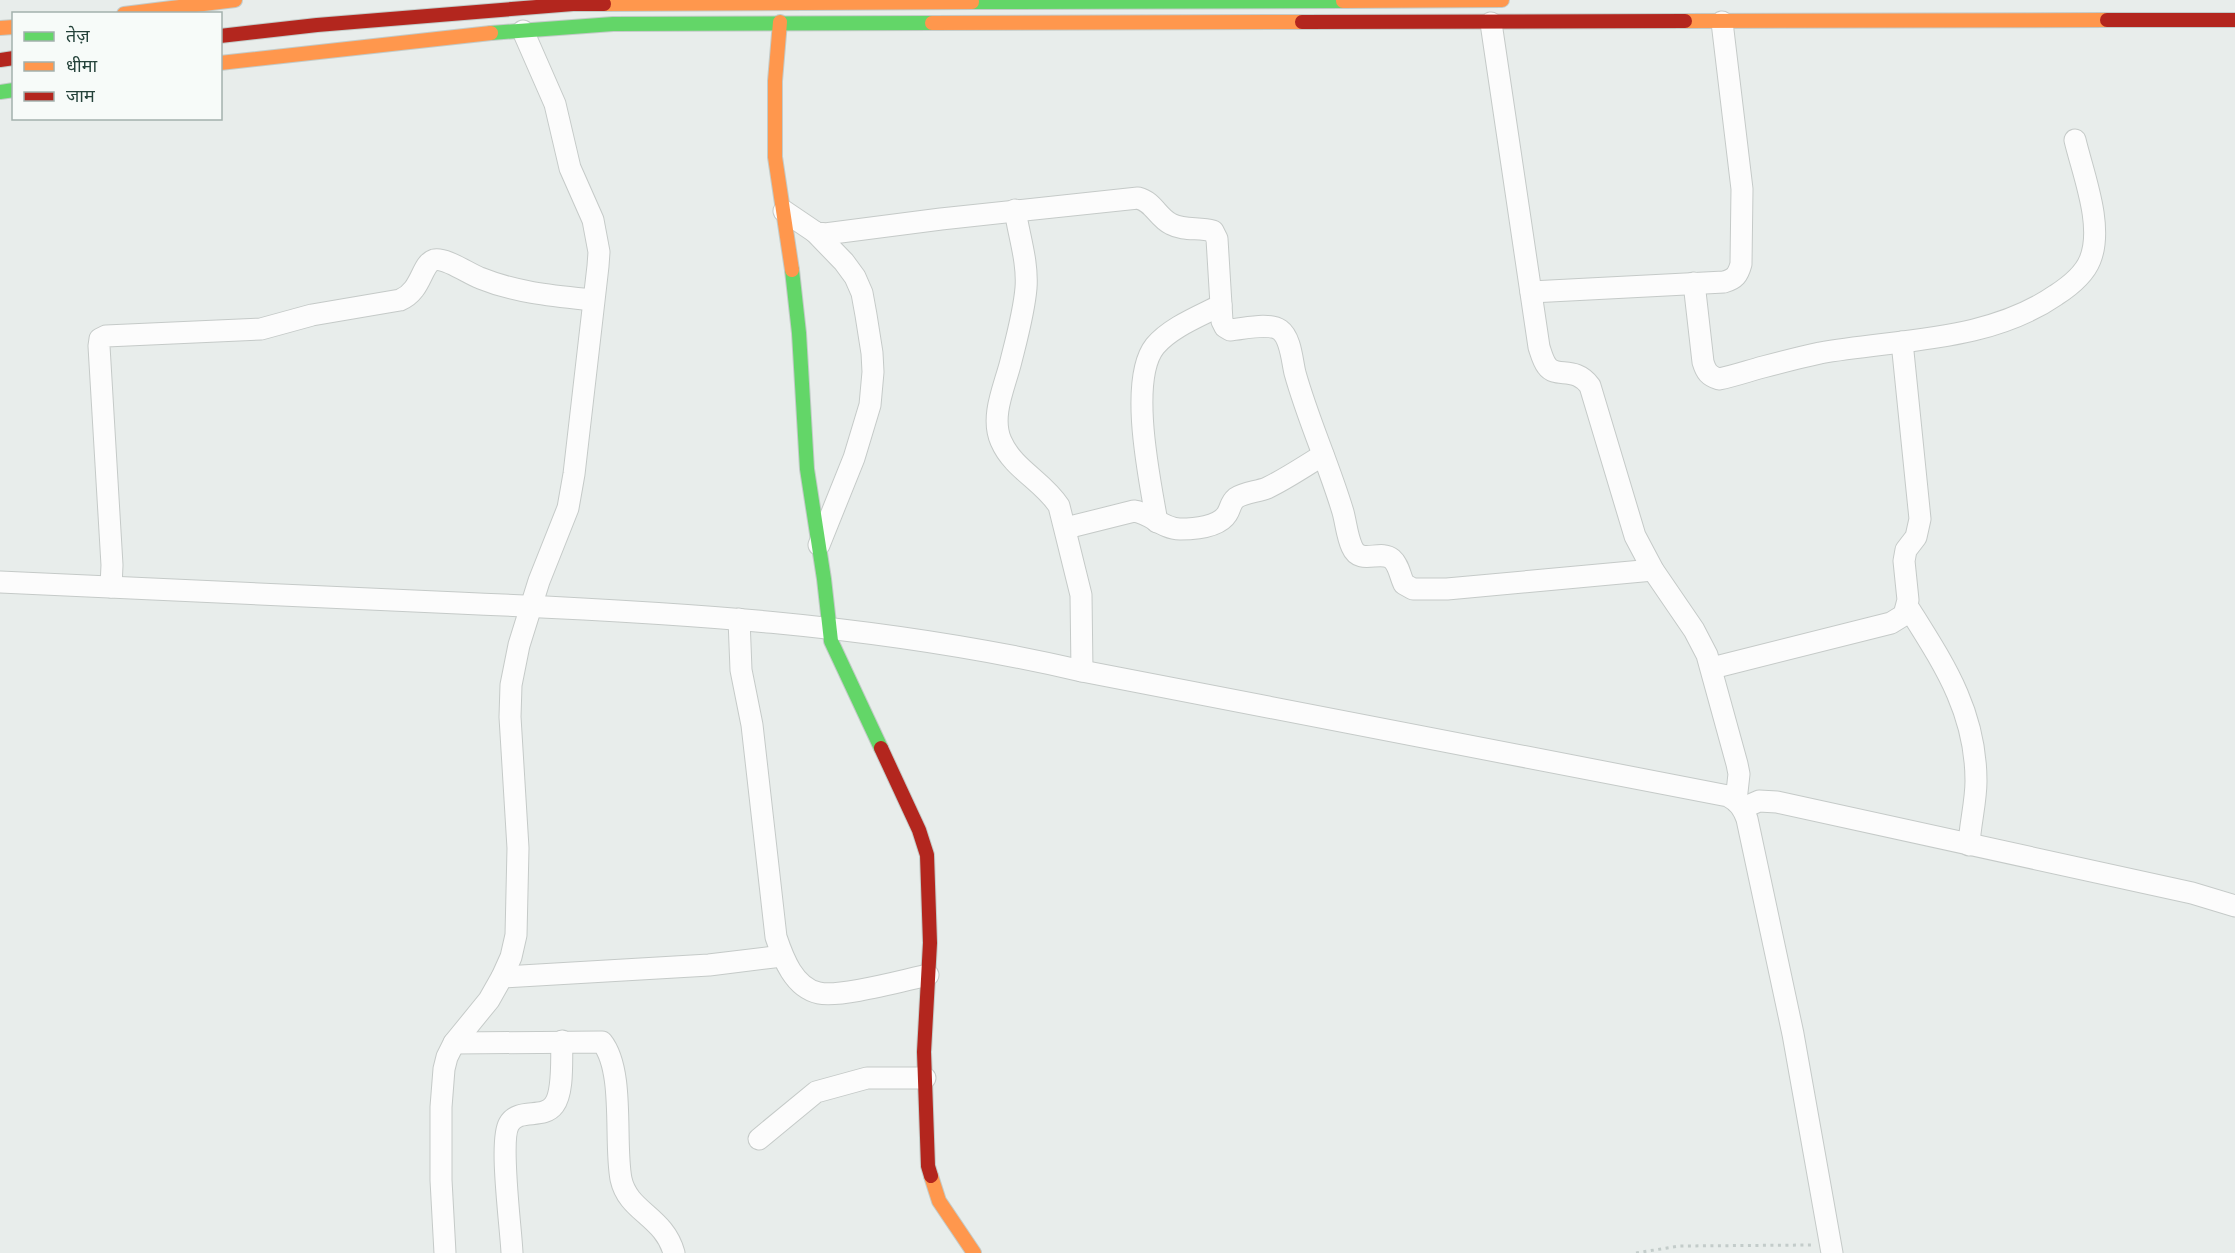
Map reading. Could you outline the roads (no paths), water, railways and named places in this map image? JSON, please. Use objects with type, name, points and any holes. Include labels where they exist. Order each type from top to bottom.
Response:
[{"type":"main road","points":[[139,12],[235,0]]},
{"type":"main road","points":[[222,36],[317,25],[573,4],[1502,0]]},
{"type":"main road","points":[[1990,9],[2018,21]]},
{"type":"main road","points":[[222,63],[523,31],[613,24],[2235,20]]},
{"type":"main road","points":[[780,22],[774,157],[784,211],[799,333],[807,469],[828,621],[835,654],[924,843],[927,855],[930,943],[925,1078],[926,1147],[931,1181],[939,1201],[974,1253]]},
{"type":"street","points":[[1531,292],[1733,280],[1738,274],[1741,264],[1742,189],[1722,22]]},
{"type":"street","points":[[1491,23],[1539,347],[1547,366],[1557,372],[1577,374],[1590,386],[1632,528],[1653,570],[1694,630],[1712,668],[1770,923],[1830,1249]]},
{"type":"street","points":[[445,1253],[441,1180],[442,1085],[447,1057],[454,1043],[489,1000],[511,957],[516,935],[519,889],[510,717],[511,685],[519,645],[539,580],[568,508],[574,474],[599,252],[595,226],[570,168],[555,104],[523,31]]},
{"type":"street","points":[[1694,283],[1703,362],[1706,372],[1719,379],[1820,353],[1975,329],[2020,315],[2043,305],[2069,286],[2081,274],[2091,256],[2095,234],[2094,217],[2075,140]]},
{"type":"street","points":[[815,232],[825,234],[857,231],[879,226],[1015,210],[1138,198],[1147,200],[1168,223],[1180,228],[1213,231],[1217,239],[1222,321],[1225,327],[1230,330],[1272,327],[1281,331],[1287,340],[1295,373],[1355,553],[1361,557],[1392,558],[1404,584],[1413,588],[1447,589],[1653,570]]},
{"type":"street","points":[[1015,210],[1026,272],[1026,286],[998,411],[997,427],[1008,455],[1056,500],[1066,528],[1081,595],[1082,667]]},
{"type":"street","points":[[784,211],[815,232],[844,262],[859,285],[872,353],[870,405],[854,458],[818,546]]},
{"type":"street","points":[[111,578],[100,339],[106,336],[261,329],[312,315],[400,300],[408,297],[414,291],[427,264],[435,259],[514,290],[593,300]]},
{"type":"street","points":[[1156,522],[1146,460],[1141,398],[1149,357],[1155,347],[1165,338],[1221,304]]},
{"type":"street","points":[[1902,342],[1920,519],[1916,537],[1906,550],[1904,561],[1908,607],[1948,671],[1967,720],[1975,763],[1971,834]]},
{"type":"street","points":[[1066,528],[1134,512],[1141,512],[1164,527],[1181,529],[1209,525],[1220,521],[1227,515],[1231,503],[1237,498],[1269,487],[1323,455]]},
{"type":"street","points":[[0,582],[111,578],[739,619],[828,621],[1082,667],[1719,794],[1739,794],[1759,801],[1971,834],[2235,906]]},
{"type":"street","points":[[1712,668],[1891,623],[1904,615],[1908,607]]},
{"type":"street","points":[[739,619],[741,670],[752,725],[776,937],[782,956],[805,987],[818,993],[849,992],[928,975]]},
{"type":"street","points":[[502,977],[709,965],[782,956]]},
{"type":"street","points":[[512,1253],[506,1154],[507,1126],[513,1118],[547,1111],[553,1106],[560,1086],[562,1041]]},
{"type":"street","points":[[454,1043],[602,1042],[609,1051],[615,1081],[621,1181],[628,1196],[638,1208],[663,1229],[674,1253]]},
{"type":"street","points":[[759,1138],[816,1092],[867,1078],[925,1078]]}]
